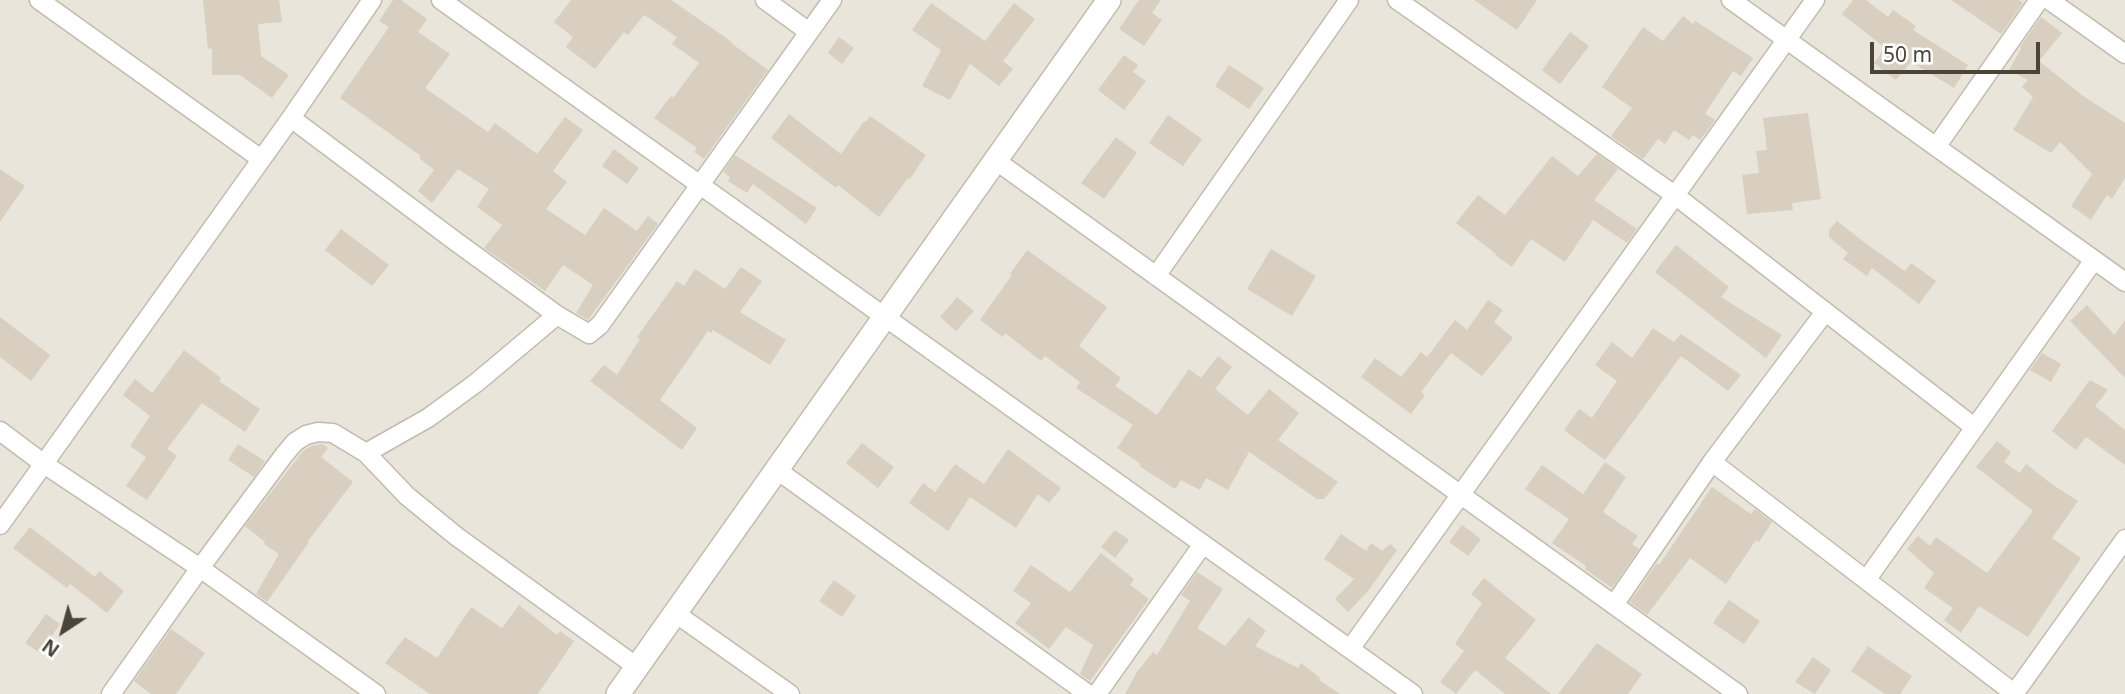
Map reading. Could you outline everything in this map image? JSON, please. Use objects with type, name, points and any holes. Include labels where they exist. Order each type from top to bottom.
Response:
[{"type":"street","points":[[39,0],[261,159]]},
{"type":"street","points":[[0,525],[291,118],[372,0]]},
{"type":"street","points":[[441,0],[1413,694]]},
{"type":"street","points":[[765,0],[808,32]]},
{"type":"street","points":[[291,118],[557,315],[589,334],[595,331],[701,186],[832,0]]},
{"type":"street","points":[[618,694],[1109,0]]},
{"type":"street","points":[[1156,276],[1349,0]]},
{"type":"street","points":[[1397,0],[1676,197],[1974,427]]},
{"type":"street","points":[[1731,0],[2125,282]]},
{"type":"street","points":[[1350,649],[1815,0]]},
{"type":"street","points":[[1936,147],[2039,0]]},
{"type":"street","points":[[2049,0],[2125,54]]},
{"type":"street","points":[[995,160],[1738,694]]},
{"type":"street","points":[[1867,579],[2094,260]]},
{"type":"street","points":[[1614,605],[1712,463],[1825,312]]},
{"type":"street","points":[[366,453],[428,418],[476,383],[557,315]]},
{"type":"street","points":[[0,431],[44,464],[200,568],[376,694]]},
{"type":"street","points":[[111,694],[200,568],[295,442],[318,432],[334,433],[366,453],[407,496],[456,536],[637,667]]},
{"type":"street","points":[[1712,463],[2014,694],[2125,539]]},
{"type":"street","points":[[777,470],[1088,694]]},
{"type":"street","points":[[1097,694],[1203,544]]},
{"type":"street","points":[[675,613],[790,694]]},
{"type":"shaded area","points":[[0,0],[2125,0],[2125,694],[0,694]]},
{"type":"building","points":[[203,0],[279,0],[282,22],[258,24],[261,56],[289,75],[272,98],[240,75],[212,75],[212,48],[208,49]]},
{"type":"building","points":[[393,0],[401,0],[427,19],[418,32],[450,54],[425,88],[488,132],[495,123],[537,154],[565,117],[583,130],[553,171],[567,182],[546,209],[585,235],[604,208],[637,231],[648,216],[658,224],[588,320],[576,313],[593,285],[563,265],[545,291],[484,248],[502,225],[477,207],[489,189],[458,169],[432,203],[418,191],[434,170],[419,158],[421,156],[340,98],[389,27],[379,21]]},
{"type":"building","points":[[571,0],[671,0],[768,70],[704,159],[694,152],[697,148],[654,118],[699,63],[672,44],[677,37],[644,15],[628,35],[624,32],[595,69],[566,47],[573,37],[554,22]]},
{"type":"building","points":[[1139,0],[1161,0],[1152,13],[1162,20],[1144,46],[1119,29]]},
{"type":"building","points":[[1474,0],[1537,0],[1517,30]]},
{"type":"building","points":[[1853,0],[1866,0],[1888,17],[1893,10],[1916,26],[1913,30],[1968,65],[1954,88],[1911,62],[1896,80],[1874,63],[1885,48],[1842,14]]},
{"type":"building","points":[[1951,0],[2019,0],[2023,3],[2001,34]]},
{"type":"building","points":[[931,3],[985,41],[1014,3],[1035,19],[1003,61],[1013,69],[999,86],[970,64],[950,100],[922,86],[941,50],[912,30]]},
{"type":"building","points":[[1683,16],[1753,58],[1741,76],[1733,71],[1705,114],[1715,120],[1700,140],[1693,135],[1689,140],[1674,130],[1665,144],[1658,139],[1643,159],[1611,136],[1632,108],[1602,87],[1643,27],[1663,41]]},
{"type":"building","points":[[2041,17],[2062,33],[2039,61],[2083,96],[2125,123],[2125,178],[2112,199],[2107,195],[2091,220],[2071,206],[2092,174],[2060,142],[2051,153],[2013,130],[2033,97],[2022,87],[2028,80],[2009,70],[2020,47]]},
{"type":"building","points":[[1570,32],[1589,46],[1560,84],[1542,70]]},
{"type":"building","points":[[839,37],[854,48],[842,64],[828,53]]},
{"type":"building","points":[[1124,55],[1138,65],[1133,72],[1146,81],[1124,110],[1098,90]]},
{"type":"building","points":[[1229,65],[1264,88],[1249,109],[1215,86]]},
{"type":"building","points":[[1808,113],[1821,199],[1792,203],[1793,210],[1747,214],[1742,175],[1759,173],[1756,151],[1767,150],[1763,118]]},
{"type":"building","points":[[789,114],[841,154],[870,116],[926,155],[879,217],[771,138]]},
{"type":"building","points":[[1168,115],[1202,139],[1183,166],[1149,143]]},
{"type":"building","points":[[1116,137],[1137,153],[1104,199],[1081,183]]},
{"type":"building","points":[[614,149],[639,168],[627,184],[602,166]]},
{"type":"building","points":[[1597,154],[1618,169],[1594,200],[1637,229],[1627,243],[1593,220],[1565,262],[1531,239],[1512,267],[1456,223],[1478,195],[1505,215],[1552,156],[1578,176]]},
{"type":"building","points":[[735,155],[817,208],[806,224],[753,184],[747,193],[728,181],[730,177],[723,172]]},
{"type":"building","points":[[0,169],[25,186],[0,222]]},
{"type":"building","points":[[1837,221],[1905,271],[1911,263],[1936,281],[1919,304],[1872,268],[1867,276],[1843,259],[1848,253],[1829,237],[1829,230]]},
{"type":"building","points":[[341,229],[389,265],[372,286],[325,250]]},
{"type":"building","points":[[1676,245],[1729,287],[1721,297],[1782,335],[1766,358],[1655,272]]},
{"type":"building","points":[[1271,249],[1316,276],[1292,316],[1247,289]]},
{"type":"building","points":[[1027,250],[1107,307],[1079,346],[1121,378],[1115,386],[1157,415],[1189,369],[1201,378],[1218,356],[1232,367],[1215,389],[1248,415],[1269,389],[1299,413],[1278,440],[1338,482],[1324,499],[1317,499],[1249,452],[1228,490],[1206,478],[1200,490],[1181,480],[1175,489],[1139,466],[1141,464],[1117,448],[1133,425],[1076,388],[1080,382],[1045,356],[1041,361],[1005,333],[1003,337],[980,320]]},
{"type":"building","points":[[741,267],[762,281],[740,312],[786,340],[770,365],[713,330],[711,333],[708,331],[660,400],[697,428],[682,450],[590,381],[604,365],[617,375],[640,339],[637,337],[677,281],[684,286],[695,269],[725,289]]},
{"type":"building","points":[[957,297],[974,311],[956,331],[940,317]]},
{"type":"building","points":[[1488,300],[1503,310],[1494,322],[1513,338],[1482,376],[1451,353],[1421,392],[1425,395],[1411,414],[1361,377],[1375,358],[1401,377],[1421,352],[1427,357],[1455,320],[1467,330]]},
{"type":"building","points":[[2087,305],[2114,335],[2125,320],[2125,378],[2070,321]]},
{"type":"building","points":[[0,317],[50,355],[31,381],[0,357]]},
{"type":"building","points":[[1653,328],[1674,342],[1681,334],[1741,375],[1728,391],[1681,356],[1605,460],[1564,430],[1579,409],[1592,418],[1617,381],[1595,365],[1612,342],[1632,358]]},
{"type":"building","points":[[184,350],[221,378],[219,381],[260,409],[245,432],[202,403],[167,449],[177,456],[147,500],[126,486],[146,457],[130,446],[150,416],[123,395],[135,379],[152,393]]},
{"type":"building","points":[[2042,353],[2061,364],[2051,382],[2030,370]]},
{"type":"building","points":[[2090,380],[2108,390],[2095,406],[2125,430],[2125,465],[2086,437],[2076,450],[2052,431]]},
{"type":"building","points":[[1997,441],[2011,452],[2004,462],[2020,473],[2026,464],[2078,501],[2052,538],[2081,558],[2028,637],[1979,606],[1961,633],[1944,620],[1953,608],[1924,588],[1934,573],[1907,549],[1918,536],[1930,546],[1936,537],[1987,573],[2033,511],[1976,467]]},
{"type":"building","points":[[862,443],[894,467],[878,488],[846,463]]},
{"type":"building","points":[[238,444],[265,461],[254,477],[228,460]]},
{"type":"building","points":[[322,444],[328,448],[321,457],[353,482],[308,541],[267,602],[256,594],[279,554],[245,526],[303,451]]},
{"type":"building","points":[[1008,449],[1061,488],[1049,503],[1038,494],[1016,528],[970,497],[948,531],[909,503],[923,483],[935,492],[955,464],[984,484]]},
{"type":"building","points":[[1605,462],[1626,477],[1603,512],[1638,536],[1632,544],[1639,549],[1612,588],[1552,543],[1569,519],[1525,489],[1542,465],[1583,494]]},
{"type":"building","points":[[1712,487],[1751,514],[1755,509],[1772,522],[1759,542],[1756,540],[1726,584],[1690,558],[1647,615],[1630,602],[1657,563],[1659,565]]},
{"type":"building","points":[[1462,525],[1481,539],[1468,556],[1449,542]]},
{"type":"building","points":[[30,527],[95,577],[99,571],[124,591],[107,613],[70,584],[67,588],[13,548]]},
{"type":"building","points":[[1115,530],[1129,540],[1115,558],[1101,547]]},
{"type":"building","points":[[1341,534],[1366,551],[1371,543],[1382,551],[1390,544],[1397,550],[1368,591],[1348,612],[1335,599],[1354,579],[1324,559]]},
{"type":"building","points":[[1101,553],[1134,579],[1130,585],[1149,599],[1090,681],[1080,674],[1093,645],[1066,627],[1049,649],[1015,623],[1031,603],[1013,591],[1031,565],[1070,592]]},
{"type":"building","points":[[1197,572],[1223,589],[1197,628],[1225,646],[1249,617],[1266,631],[1255,646],[1298,668],[1301,663],[1320,678],[1319,680],[1340,694],[1125,694],[1137,672],[1153,652],[1157,655],[1190,601],[1181,595]]},
{"type":"building","points":[[1484,578],[1536,620],[1505,658],[1551,694],[1505,694],[1475,670],[1456,694],[1440,682],[1464,651],[1455,644],[1482,603],[1471,594]]},
{"type":"building","points":[[834,580],[856,596],[842,617],[819,601]]},
{"type":"building","points":[[1729,600],[1760,621],[1744,644],[1713,623]]},
{"type":"building","points":[[519,605],[557,635],[560,631],[574,641],[538,694],[430,694],[385,663],[405,637],[437,658],[471,607],[502,628]]},
{"type":"building","points":[[46,614],[60,624],[40,653],[25,643]]},
{"type":"building","points":[[171,629],[205,653],[176,694],[151,694],[134,681]]},
{"type":"building","points":[[1597,643],[1642,674],[1628,694],[1558,694]]},
{"type":"building","points":[[1868,646],[1912,676],[1900,694],[1885,694],[1851,671]]},
{"type":"building","points":[[1813,657],[1831,670],[1815,694],[1795,682]]}]
